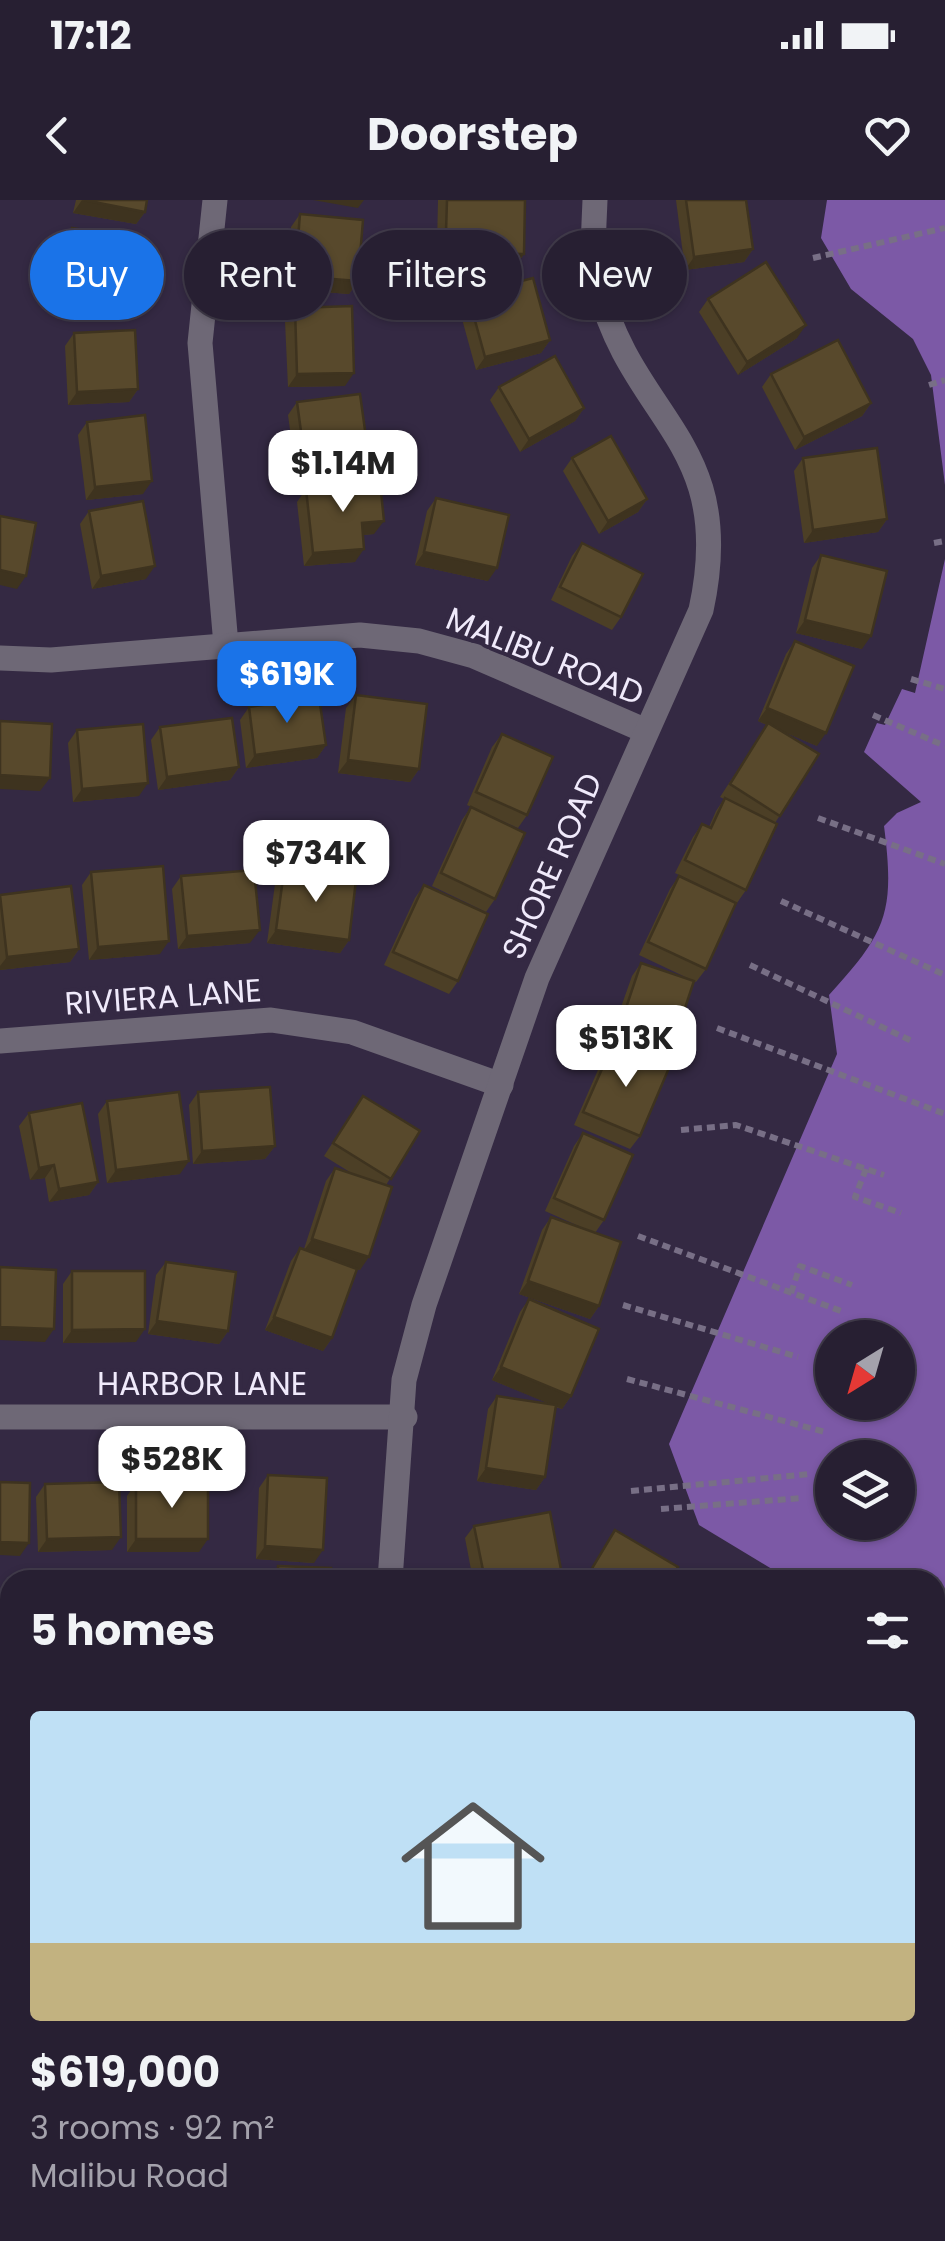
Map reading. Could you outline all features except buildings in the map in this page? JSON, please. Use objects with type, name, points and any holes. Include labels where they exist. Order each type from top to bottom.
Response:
[{"type":"street","points":[[215,200],[200,343],[226,645]]},
{"type":"street","name":"SHORE ROAD","points":[[391,1570],[405,1417],[404,1380],[424,1305],[537,978],[702,610],[712,562],[711,524],[700,477],[622,348],[598,284],[596,200]]},
{"type":"street","name":"MALIBU ROAD","points":[[0,658],[50,660],[360,636],[419,641],[474,656],[646,731]]},
{"type":"street","name":"RIVIERA LANE","points":[[0,1041],[271,1020],[352,1032],[501,1085]]},
{"type":"street","name":"HARBOR LANE","points":[[0,1417],[405,1417]]},
{"type":"path","points":[[813,258],[945,228]]},
{"type":"path","points":[[929,385],[945,380]]},
{"type":"path","points":[[934,543],[945,541]]},
{"type":"path","points":[[911,679],[945,690]]},
{"type":"path","points":[[873,715],[945,746]]},
{"type":"path","points":[[818,818],[945,864]]},
{"type":"path","points":[[780,901],[945,974]]},
{"type":"path","points":[[750,965],[914,1042]]},
{"type":"path","points":[[717,1028],[945,1114]]},
{"type":"path","points":[[681,1130],[736,1125],[884,1175]]},
{"type":"path","points":[[866,1169],[856,1197],[901,1213]]},
{"type":"path","points":[[638,1236],[841,1311]]},
{"type":"path","points":[[792,1292],[800,1266],[852,1285]]},
{"type":"path","points":[[623,1305],[798,1357]]},
{"type":"path","points":[[627,1378],[826,1432]]},
{"type":"path","points":[[631,1491],[810,1474]]},
{"type":"path","points":[[661,1509],[802,1498]]},
{"type":"shaded area","points":[[827,200],[945,200],[945,485],[931,375],[913,339],[851,289],[821,238]]},
{"type":"shaded area","points":[[945,559],[945,1570],[773,1570],[699,1525],[669,1444],[837,1054],[829,995],[864,954],[882,919],[888,880],[884,826],[897,813],[921,802],[864,752],[877,723],[885,725],[902,689],[915,693]]}]
